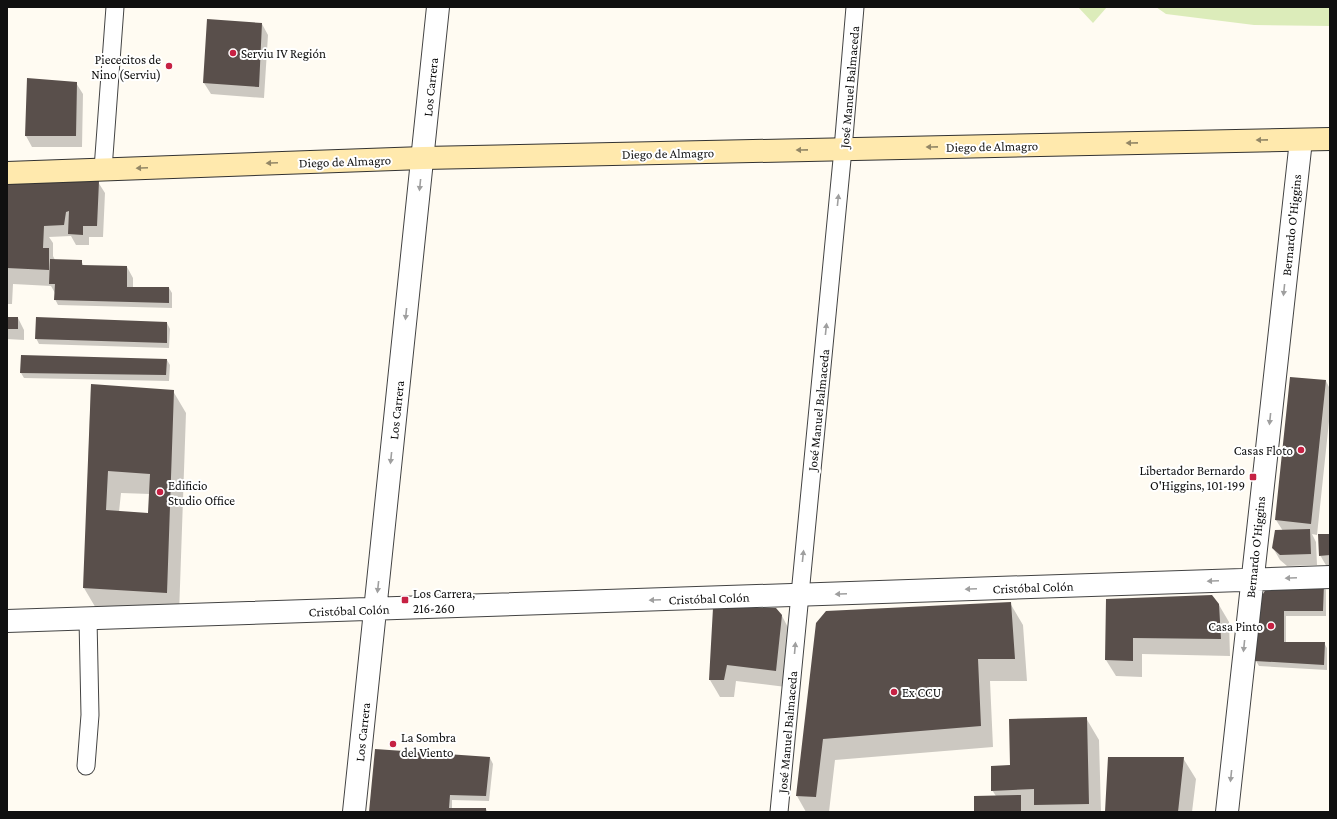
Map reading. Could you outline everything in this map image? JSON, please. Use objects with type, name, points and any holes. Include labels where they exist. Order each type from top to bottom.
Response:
[{"type":"main road","name":"Diego de Almagro","points":[[7,173],[423,158],[1330,139]]},
{"type":"street","points":[[103,169],[115,7]]},
{"type":"street","name":"Los Carrera","points":[[354,812],[438,7]]},
{"type":"street","name":"José Manuel Balmaceda","points":[[779,812],[843,149],[855,7]]},
{"type":"street","name":"Bernardo O'Higgins","points":[[1227,812],[1300,140]]},
{"type":"street","name":"Cristóbal Colón","points":[[7,622],[1330,577]]},
{"type":"street","points":[[86,766],[90,716],[88,619]]},
{"type":"green space","points":[[1078,7],[1107,7],[1093,23]]},
{"type":"green space","points":[[1156,7],[1330,7],[1330,26],[1254,25],[1166,14]]},
{"type":"building","name":"Serviu IV Región","points":[[207,19],[262,23],[259,87],[203,83]]},
{"type":"building","points":[[27,78],[77,82],[76,136],[25,136]]},
{"type":"building","points":[[7,181],[99,181],[97,226],[83,226],[83,235],[68,234],[69,211],[66,212],[64,225],[44,226],[43,248],[49,248],[49,270],[7,268]]},
{"type":"building","points":[[50,259],[82,260],[82,265],[127,266],[127,287],[169,287],[169,303],[54,300],[55,284],[49,284]]},
{"type":"building","points":[[7,317],[18,317],[18,329],[7,329]]},
{"type":"building","points":[[36,317],[167,322],[167,343],[35,339]]},
{"type":"building","points":[[21,355],[167,359],[166,375],[20,373]]},
{"type":"building","name":"Casas Floto","points":[[1290,377],[1326,380],[1311,524],[1275,520]]},
{"type":"building","name":"Edificio Studio Office","points":[[91,384],[174,390],[167,593],[83,588]],"holes":[[[108,471],[150,474],[148,513],[106,510]]]},
{"type":"building","points":[[1310,529],[1311,554],[1280,555],[1272,548],[1275,530]]},
{"type":"building","points":[[1318,534],[1330,534],[1330,555],[1319,556]]},
{"type":"building","name":"Casa Pinto","points":[[1324,584],[1323,611],[1284,611],[1284,642],[1325,642],[1324,665],[1255,661],[1261,597],[1268,586]]},
{"type":"building","points":[[1212,595],[1219,604],[1221,639],[1133,638],[1133,661],[1105,660],[1106,599]]},
{"type":"building","name":"Ex CCU","points":[[1011,602],[1015,659],[978,659],[981,726],[823,739],[816,797],[796,796],[816,623],[826,611]]},
{"type":"building","points":[[713,608],[776,608],[782,615],[776,671],[727,665],[724,680],[709,680]]},
{"type":"building","points":[[1087,717],[1089,804],[1034,805],[1034,789],[991,791],[991,766],[1010,765],[1009,719]]},
{"type":"building","points":[[375,749],[490,757],[486,796],[450,795],[449,808],[486,808],[486,812],[369,812]]},
{"type":"building","points":[[1108,757],[1184,757],[1178,812],[1105,812]]},
{"type":"building","points":[[1021,795],[1021,812],[974,812],[974,796]]},
{"type":"place","name":"Serviu IV Región","points":[[233,53]]},
{"type":"place","name":"Piececitos de Nino (Serviu)","points":[[169,66]]},
{"type":"place","name":"Casas Floto","points":[[1301,450]]},
{"type":"place","name":"Libertador Bernardo O'Higgins, 101-199","points":[[1253,477]]},
{"type":"place","name":"Edificio Studio Office","points":[[160,492]]},
{"type":"place","name":"Los Carrera, 216-260","points":[[405,600]]},
{"type":"place","name":"Casa Pinto","points":[[1271,626]]},
{"type":"place","name":"Ex CCU","points":[[894,692]]},
{"type":"place","name":"La Sombra del Viento","points":[[393,744]]}]
